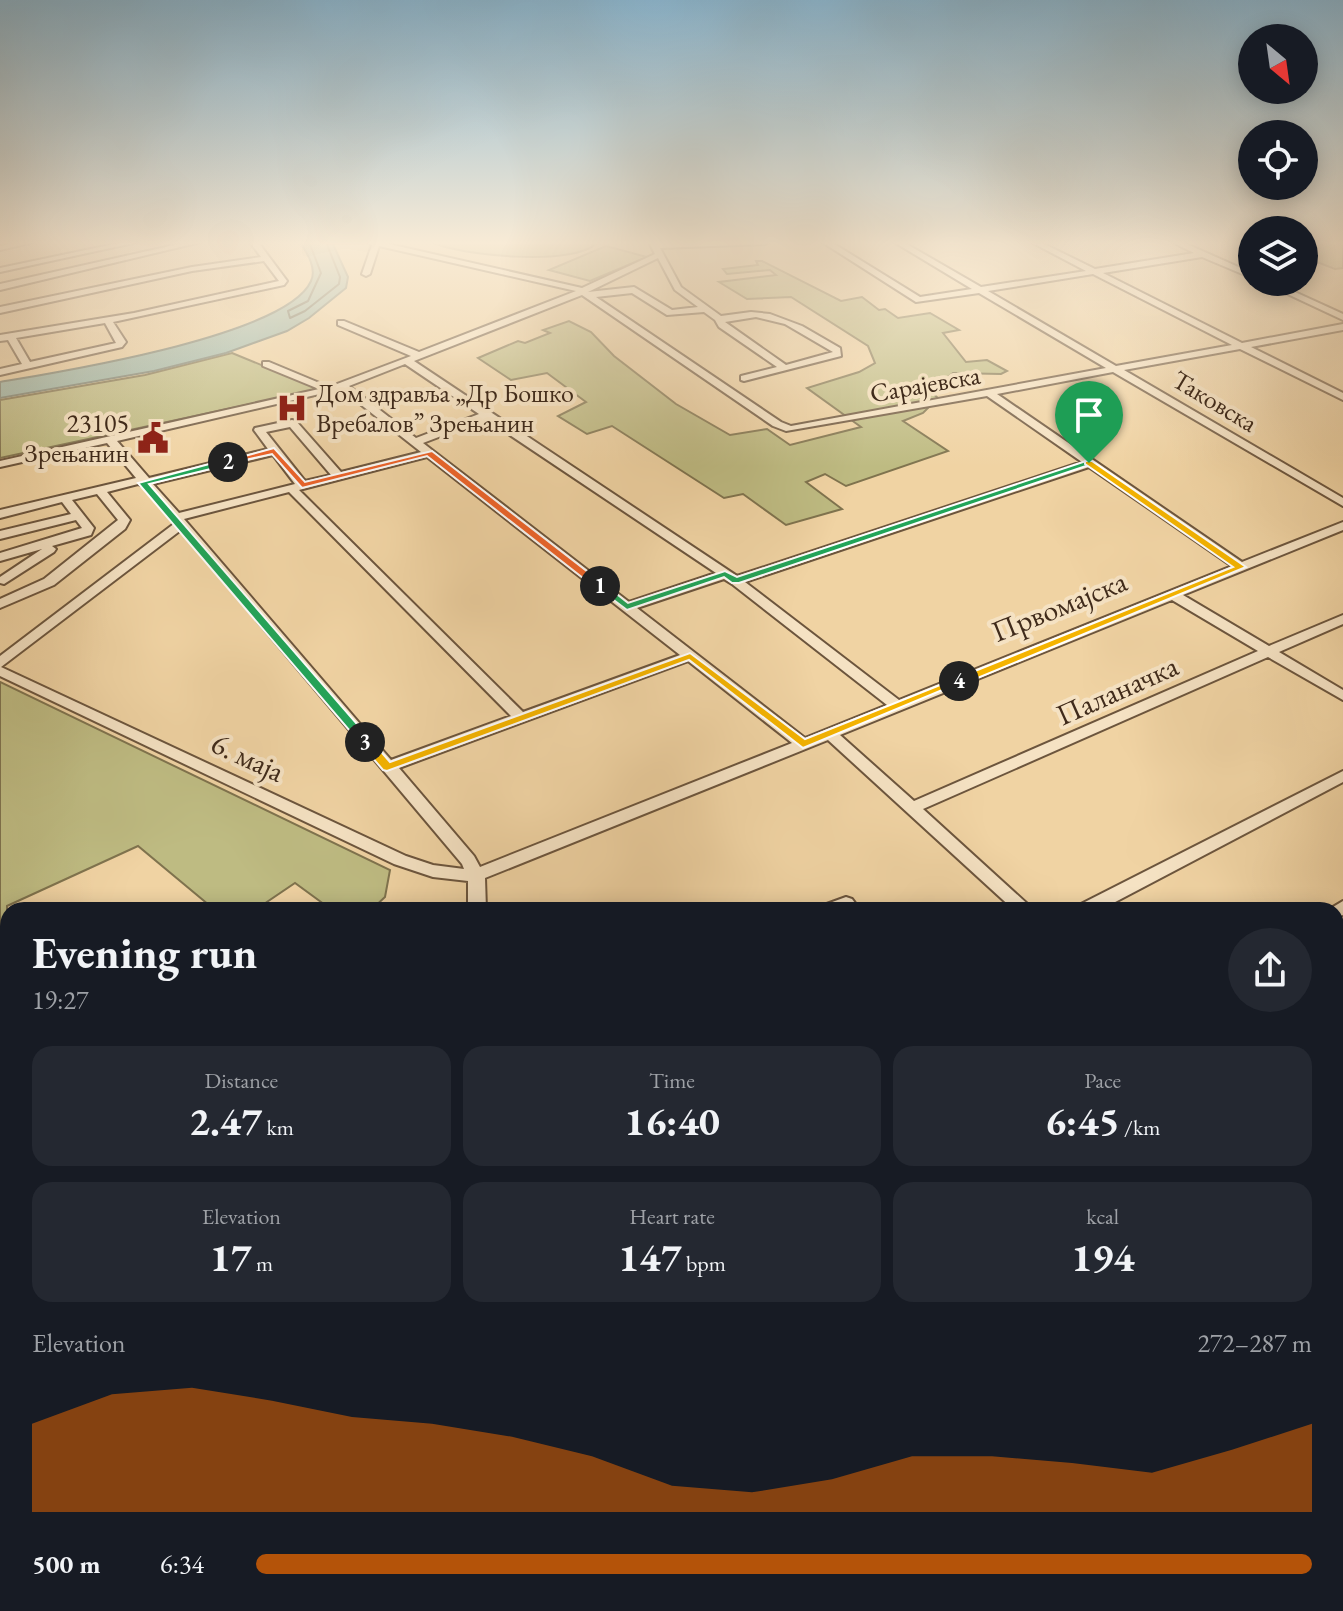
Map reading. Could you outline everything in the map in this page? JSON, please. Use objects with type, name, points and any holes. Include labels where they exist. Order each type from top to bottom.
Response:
[{"type":"street","points":[[28,366],[5,337],[125,317]]},
{"type":"street","points":[[0,464],[329,390],[524,317]]},
{"type":"street","name":"Сарајевска","points":[[621,317],[781,427],[795,429],[1343,327]]},
{"type":"street","points":[[716,317],[740,339],[785,368]]},
{"type":"street","points":[[719,319],[732,317]]},
{"type":"street","points":[[744,378],[832,357],[839,352],[796,326],[770,317]]},
{"type":"street","name":"Таковска","points":[[1029,317],[1343,503]]},
{"type":"street","points":[[1184,317],[1343,397]]},
{"type":"street","points":[[0,372],[121,343],[108,321]]},
{"type":"street","points":[[341,323],[414,358],[486,415],[730,577],[897,706]]},
{"type":"street","points":[[266,364],[329,390]]},
{"type":"street","points":[[343,386],[803,744]]},
{"type":"street","points":[[991,394],[1241,567]]},
{"type":"street","points":[[415,442],[486,415]]},
{"type":"street","points":[[338,476],[292,423],[257,432],[274,451],[296,486],[520,717]]},
{"type":"street","points":[[110,440],[468,860],[476,874],[478,902]]},
{"type":"street","points":[[0,514],[274,451]]},
{"type":"street","points":[[0,663],[177,522],[296,486],[429,453]]},
{"type":"street","points":[[627,607],[1089,463]]},
{"type":"street","points":[[0,604],[49,582],[111,534],[124,520],[100,490]]},
{"type":"street","points":[[65,498],[87,532]]},
{"type":"street","points":[[0,535],[78,516]]},
{"type":"street","name":"Првомајска","points":[[476,874],[1343,526]]},
{"type":"street","points":[[0,557],[87,532],[111,534]]},
{"type":"street","points":[[27,593],[2,579],[61,541]]},
{"type":"street","points":[[1173,595],[1343,696]]},
{"type":"street","name":"Паланачка","points":[[912,808],[1343,619]]},
{"type":"street","points":[[387,767],[690,656]]},
{"type":"street","name":"6. маја","points":[[0,671],[400,860],[442,875],[476,874]]},
{"type":"street","points":[[830,734],[1016,902]]},
{"type":"street","points":[[1100,902],[1343,776]]},
{"type":"shaded area","points":[[823,317],[937,317],[959,330],[943,333],[966,362],[987,360],[1007,371],[1001,374],[953,373],[930,391],[938,398],[923,413],[903,421],[948,451],[846,486],[825,474],[806,482],[842,509],[786,525],[743,494],[724,498],[612,426],[587,434],[558,416],[586,402],[547,373],[511,380],[478,358],[518,341],[525,343],[550,333],[543,330],[569,321],[591,332],[614,356],[676,404],[730,435],[767,429],[790,445],[861,427],[807,388],[859,372],[875,363],[868,346]]},
{"type":"shaded area","points":[[232,353],[320,389],[0,458],[0,400],[145,375]]},
{"type":"shaded area","points":[[0,682],[390,870],[385,897],[380,902],[321,902],[295,883],[267,902],[205,902],[138,846],[16,902],[0,902]]},
{"type":"water","points":[[310,317],[287,331],[226,353],[154,371],[0,398],[0,382],[169,348],[261,319]]},
{"type":"place","name":"Дом здравља „Др Бошко Вребалов” Зрењанин","points":[[292,408]]},
{"type":"place","name":"23105 Зрењанин","points":[[153,438]]},
{"type":"route","points":[[274,451],[302,485],[429,453],[627,607],[725,574],[736,581],[1089,463],[1241,567],[803,744],[690,656],[387,767],[143,483],[274,451]]}]
